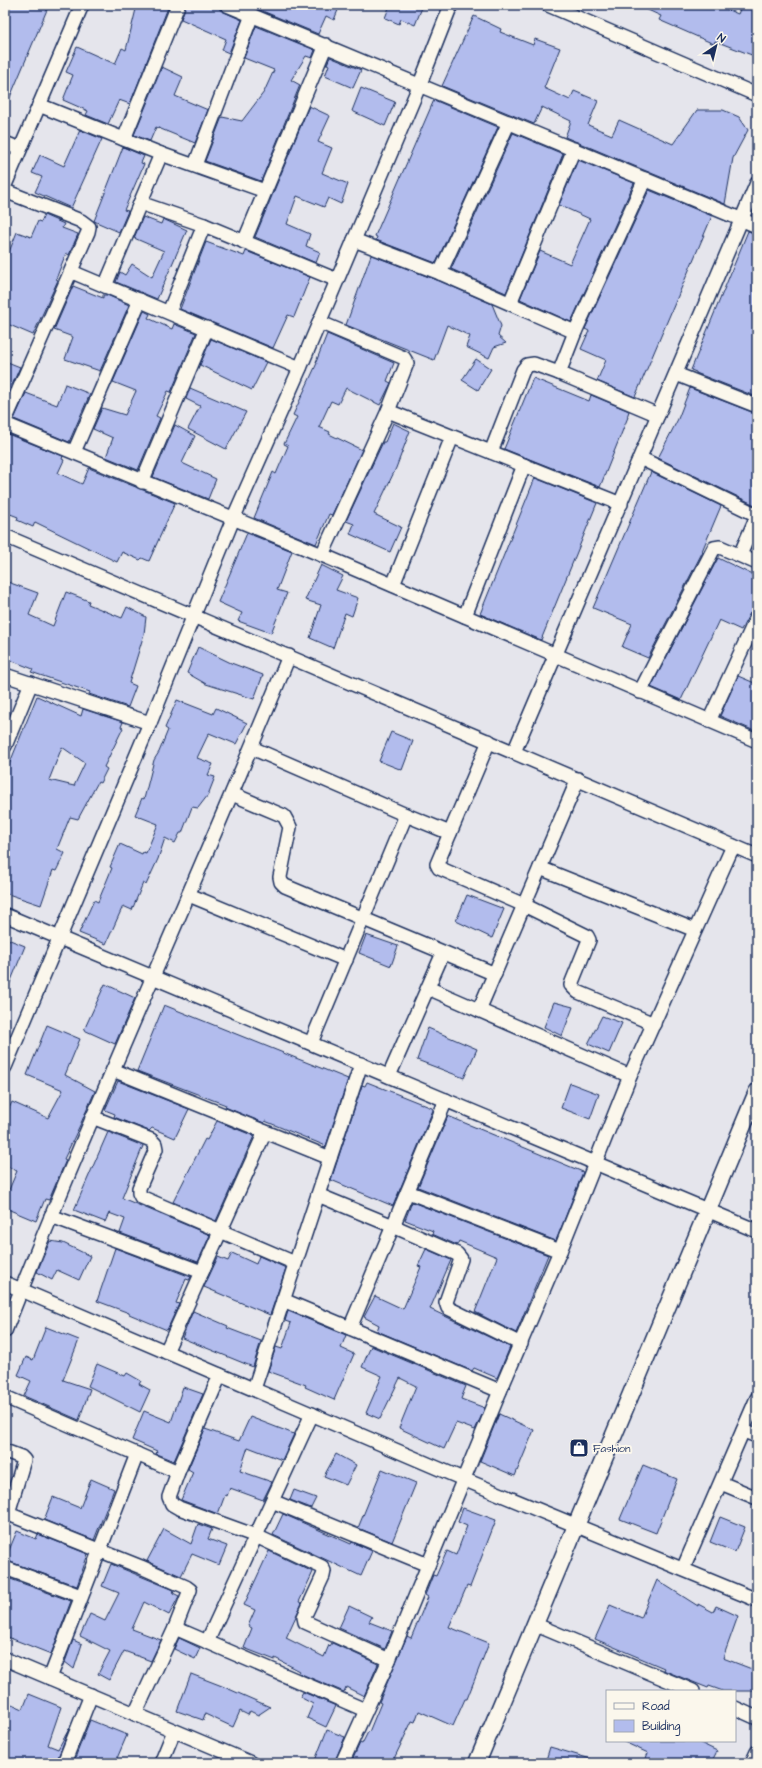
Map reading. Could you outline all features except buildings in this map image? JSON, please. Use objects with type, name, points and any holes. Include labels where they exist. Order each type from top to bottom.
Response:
[{"type":"street","points":[[5,185],[82,5]]},
{"type":"street","points":[[124,139],[178,5]]},
{"type":"street","points":[[227,5],[420,84],[757,226]]},
{"type":"street","points":[[5,1067],[150,723],[233,519],[300,368],[420,84],[451,5]]},
{"type":"street","points":[[548,5],[757,94]]},
{"type":"street","points":[[195,165],[252,15]]},
{"type":"street","points":[[244,242],[326,46]]},
{"type":"street","points":[[39,105],[161,154],[195,165],[265,192]]},
{"type":"street","points":[[440,273],[509,122]]},
{"type":"street","points":[[5,144],[20,149]]},
{"type":"street","points":[[510,303],[574,149]]},
{"type":"street","points":[[105,286],[161,154]]},
{"type":"street","points":[[559,373],[575,332],[646,179]]},
{"type":"street","points":[[514,752],[554,655],[621,504],[757,183]]},
{"type":"street","points":[[5,191],[81,221],[89,227],[72,272],[5,423],[142,482],[393,585],[757,741]]},
{"type":"street","points":[[140,203],[204,225],[337,280]]},
{"type":"street","points":[[169,312],[204,225]]},
{"type":"street","points":[[354,240],[440,273],[575,332]]},
{"type":"street","points":[[72,272],[300,368]]},
{"type":"street","points":[[74,452],[140,300]]},
{"type":"street","points":[[319,322],[407,360],[407,366],[388,411],[322,555]]},
{"type":"street","points":[[142,482],[207,328]]},
{"type":"street","points":[[491,452],[523,370],[527,365],[534,364],[559,373],[658,415]]},
{"type":"street","points":[[676,374],[757,406]]},
{"type":"street","points":[[388,411],[621,504]]},
{"type":"street","points":[[393,585],[452,437]]},
{"type":"street","points":[[640,458],[757,516],[740,555]]},
{"type":"street","points":[[465,616],[524,465]]},
{"type":"street","points":[[5,536],[757,856]]},
{"type":"street","points":[[640,692],[714,548],[720,547],[757,562]]},
{"type":"street","points":[[709,721],[757,618]]},
{"type":"street","points":[[5,1331],[92,1117],[252,748],[289,656]]},
{"type":"street","points":[[5,675],[150,723]]},
{"type":"street","points":[[5,746],[31,683]]},
{"type":"street","points":[[489,742],[450,833],[438,864],[439,868],[524,905],[584,934],[589,940],[572,982],[571,985],[573,988],[578,992],[654,1024]]},
{"type":"street","points":[[252,748],[450,833]]},
{"type":"street","points":[[479,1010],[578,779]]},
{"type":"street","points":[[232,794],[284,816],[288,821],[290,828],[280,877],[281,882],[285,886],[495,974]]},
{"type":"street","points":[[311,1043],[406,815]]},
{"type":"street","points":[[342,1763],[389,1660],[463,1479],[560,1251],[630,1076],[733,846]]},
{"type":"street","points":[[540,868],[695,930]]},
{"type":"street","points":[[189,895],[346,960]]},
{"type":"street","points":[[5,915],[757,1231]]},
{"type":"street","points":[[389,1076],[443,953]]},
{"type":"street","points":[[428,988],[630,1076]]},
{"type":"street","points":[[254,1389],[361,1064]]},
{"type":"street","points":[[113,1070],[330,1158]]},
{"type":"street","points":[[477,1763],[757,1092]]},
{"type":"street","points":[[350,1328],[446,1100]]},
{"type":"street","points":[[92,1117],[151,1140],[155,1144],[156,1149],[139,1188],[141,1197],[295,1263]]},
{"type":"street","points":[[166,1352],[265,1132]]},
{"type":"street","points":[[408,1192],[560,1251]]},
{"type":"street","points":[[318,1195],[393,1226],[459,1256],[461,1259],[446,1302],[448,1308],[521,1344]]},
{"type":"street","points":[[51,1216],[202,1272]]},
{"type":"street","points":[[5,1283],[463,1479],[757,1600]]},
{"type":"street","points":[[283,1300],[500,1391]]},
{"type":"street","points":[[220,1375],[178,1472],[169,1497],[172,1504],[179,1508],[256,1536],[322,1567],[324,1576],[304,1617],[305,1622],[389,1660]]},
{"type":"street","points":[[5,1397],[178,1472]]},
{"type":"street","points":[[683,1569],[757,1398]]},
{"type":"street","points":[[207,1642],[312,1414]]},
{"type":"street","points":[[743,1431],[757,1436]]},
{"type":"street","points":[[5,1452],[21,1457],[24,1460],[9,1513],[190,1590],[175,1628],[135,1714]]},
{"type":"street","points":[[50,1678],[137,1454]]},
{"type":"street","points":[[721,1483],[757,1498]]},
{"type":"street","points":[[272,1500],[428,1565]]},
{"type":"street","points":[[5,1568],[81,1596]]},
{"type":"street","points":[[534,1624],[691,1690]]},
{"type":"street","points":[[175,1628],[365,1710]]},
{"type":"street","points":[[5,1659],[251,1763]]},
{"type":"street","points":[[64,1763],[91,1695]]},
{"type":"street","points":[[736,1708],[757,1718]]},
{"type":"street","points":[[161,1763],[174,1731]]},
{"type":"street","points":[[752,1763],[757,1752]]},
{"type":"place","name":"Fashion","points":[[579,1448]]}]
